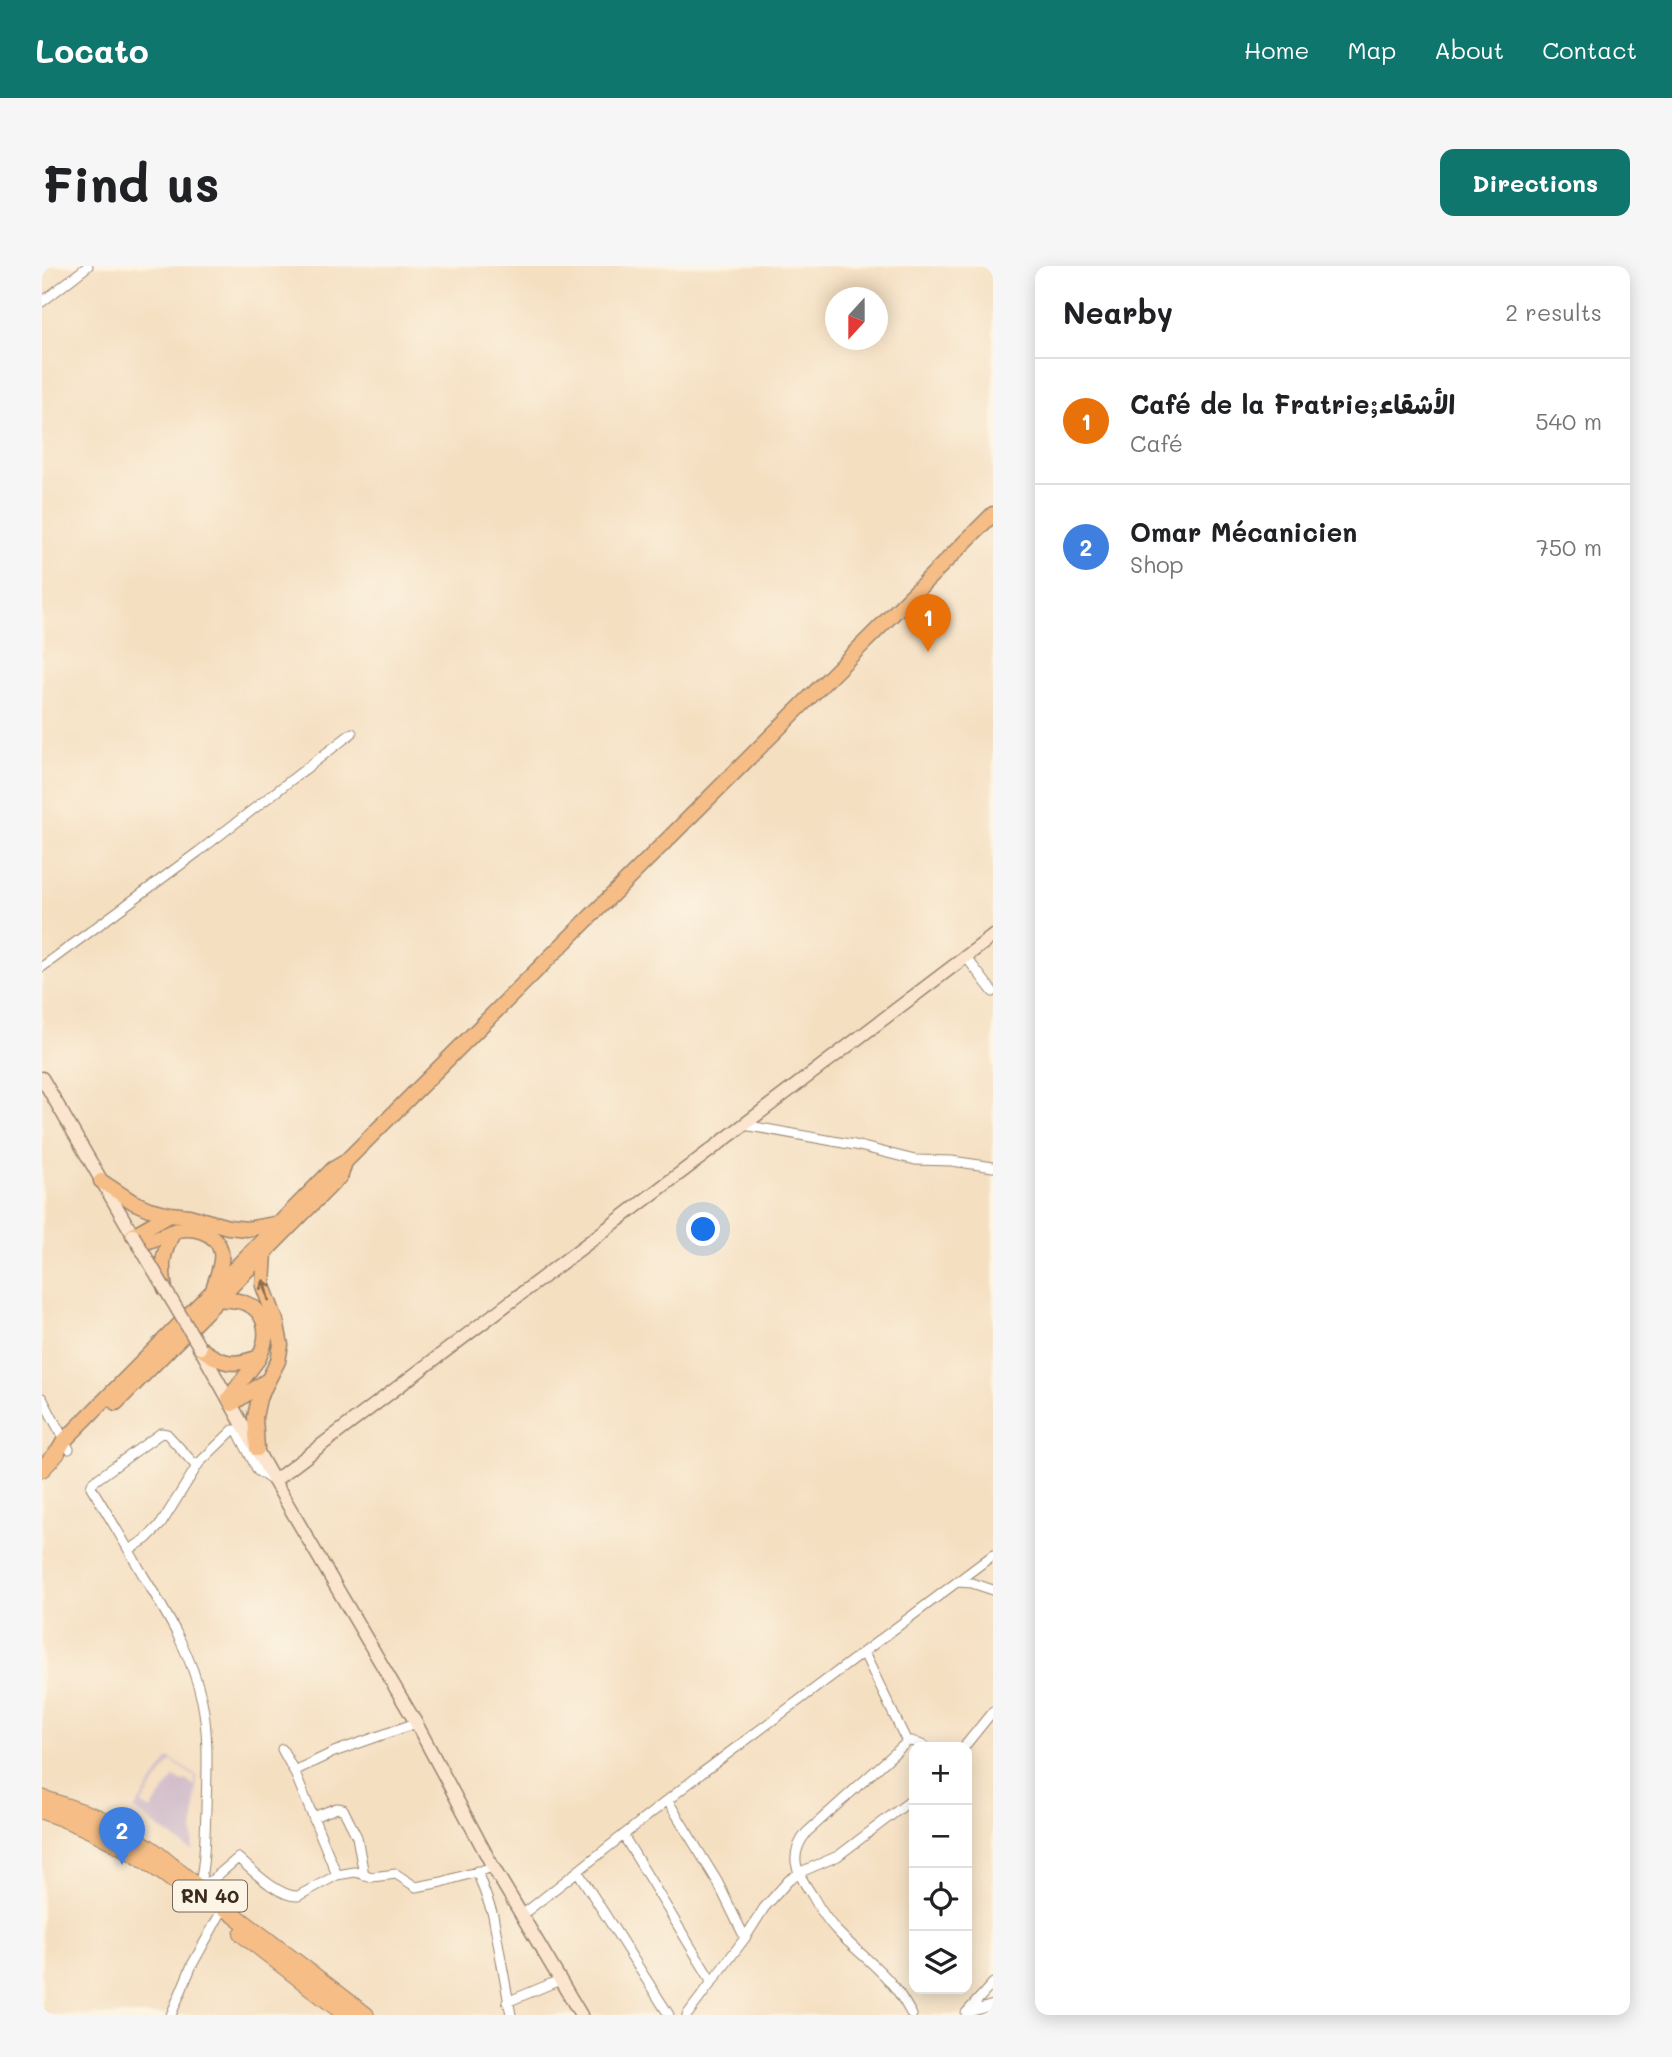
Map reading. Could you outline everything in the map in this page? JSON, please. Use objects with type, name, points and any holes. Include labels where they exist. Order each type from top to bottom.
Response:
[{"type":"highway","name":"RN 40","points":[[42,1798],[97,1816],[154,1851],[199,1891],[312,1981],[346,2015]]},
{"type":"highway","name":"RN 40","points":[[42,1811],[113,1840],[199,1891],[219,1916],[366,2015]]},
{"type":"main road","points":[[54,1456],[216,1295],[332,1169],[345,1162],[993,514]]},
{"type":"main road","points":[[216,1295],[265,1252],[341,1175],[345,1162]]},
{"type":"main road","points":[[102,1181],[133,1202],[170,1214],[247,1230],[281,1222]]},
{"type":"main road","points":[[136,1240],[170,1214]]},
{"type":"main road","points":[[136,1240],[183,1228],[208,1234],[218,1244],[222,1254],[216,1295]]},
{"type":"main road","points":[[166,1291],[162,1267],[164,1250],[174,1231]]},
{"type":"main road","points":[[257,1449],[255,1417],[259,1398],[278,1361],[281,1345],[276,1320],[263,1286],[265,1252]]},
{"type":"main road","points":[[216,1295],[254,1308],[264,1320],[267,1332],[265,1347],[260,1357],[231,1401]]},
{"type":"main road","points":[[200,1348],[215,1359],[229,1363],[245,1363],[260,1357]]},
{"type":"main road","points":[[231,1401],[267,1380]]},
{"type":"street","points":[[42,302],[88,266]]},
{"type":"street","points":[[42,967],[198,852],[352,733]]},
{"type":"street","points":[[274,1481],[993,936]]},
{"type":"street","points":[[966,957],[993,992]]},
{"type":"street","points":[[42,1078],[231,1401],[274,1481],[416,1723],[493,1867],[581,2015]]},
{"type":"street","points":[[744,1125],[855,1145],[915,1160],[952,1161],[993,1167]]},
{"type":"street","points":[[42,1398],[54,1456]]},
{"type":"street","points":[[129,1550],[146,1539],[161,1524],[197,1467],[235,1430],[258,1471],[274,1481]]},
{"type":"street","points":[[197,1467],[163,1432],[93,1482],[91,1487],[167,1615],[191,1664],[202,1701],[206,1779],[204,1845],[199,1891]]},
{"type":"street","points":[[523,1915],[623,1835],[993,1555]]},
{"type":"street","points":[[958,1582],[972,1583],[993,1590]]},
{"type":"street","points":[[864,1653],[907,1742]]},
{"type":"street","points":[[968,1742],[993,1711]]},
{"type":"street","points":[[294,1771],[334,1752],[416,1723]]},
{"type":"street","points":[[912,2015],[891,1983],[824,1915],[798,1874],[796,1854],[801,1840],[907,1742],[914,1742]]},
{"type":"street","points":[[282,1749],[294,1771],[337,1875]]},
{"type":"street","points":[[668,1801],[717,1881],[745,1938]]},
{"type":"street","points":[[687,2015],[745,1938],[764,1908],[789,1880],[847,1849],[909,1802]]},
{"type":"street","points":[[313,1817],[337,1808],[342,1810],[357,1837],[363,1875]]},
{"type":"street","points":[[623,1835],[712,1982]]},
{"type":"street","points":[[199,1891],[238,1858],[264,1880],[291,1896],[298,1896],[337,1875],[355,1872],[372,1877],[396,1874],[416,1887],[493,1867]]},
{"type":"street","points":[[477,1871],[493,1915],[511,2015]]},
{"type":"street","points":[[578,1872],[669,2015]]},
{"type":"street","points":[[171,2015],[192,1965],[219,1916]]},
{"type":"street","points":[[508,2002],[560,1980]]},
{"type":"street","points":[[964,2014],[993,1983]]},
{"type":"street","points":[[964,2014],[988,2009]]},
{"type":"shaded area","points":[[169,1758],[197,1776],[192,1851],[134,1810]],"holes":[[[171,1761],[195,1777],[195,1786],[174,1777],[151,1810],[141,1804]]]},
{"type":"place","name":"Café de la Fratrie;الأشقاء","points":[[928,652]]},
{"type":"place","name":"Omar Mécanicien","points":[[122,1865]]}]
